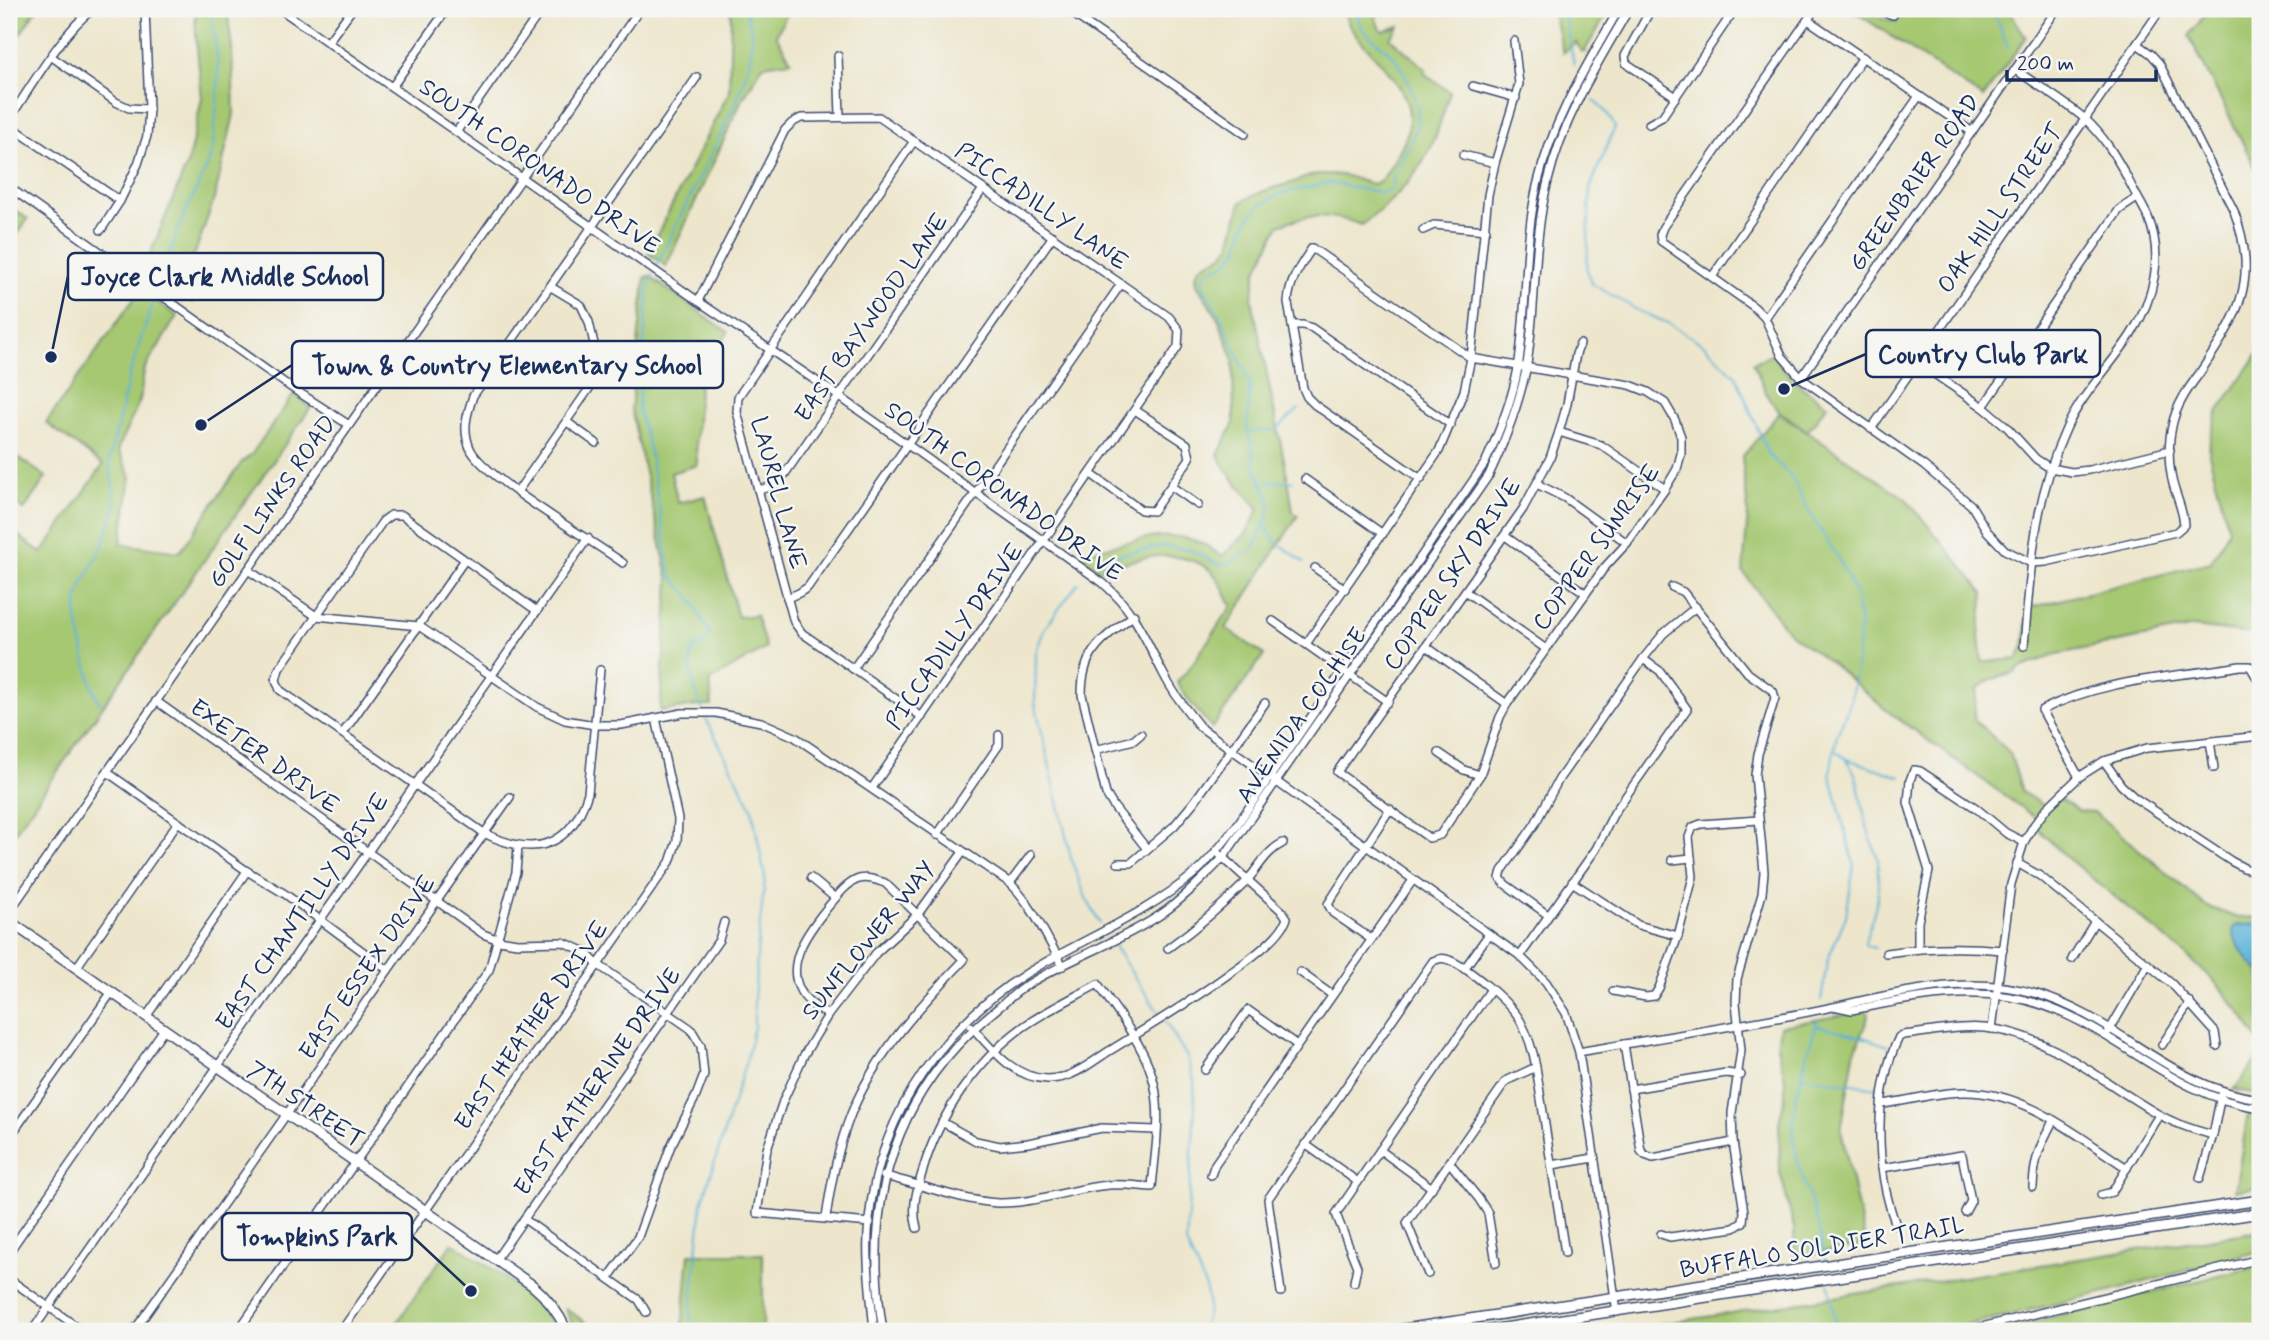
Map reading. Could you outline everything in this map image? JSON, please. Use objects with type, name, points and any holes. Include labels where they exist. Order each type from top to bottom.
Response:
[{"type":"main road","name":"7TH STREET","points":[[9,921],[496,1259],[548,1298],[567,1331]]},
{"type":"main road","name":"BUFFALO SOLDIER TRAIL","points":[[1390,1331],[2260,1200]]},
{"type":"main road","name":"BUFFALO SOLDIER TRAIL","points":[[1484,1331],[2260,1213]]},
{"type":"street","points":[[9,119],[82,16],[93,9]]},
{"type":"street","points":[[101,230],[120,201],[138,164],[147,136],[149,109],[145,9]]},
{"type":"street","name":"SOUTH CORONADO DRIVE","points":[[280,9],[977,492],[1103,583],[1133,615],[1180,702],[1200,727],[1520,956],[1546,982],[1566,1013],[1579,1052],[1617,1312]]},
{"type":"street","points":[[328,42],[352,9]]},
{"type":"street","points":[[392,87],[447,9]]},
{"type":"street","points":[[457,131],[542,9]]},
{"type":"street","name":"GOLF LINKS ROAD","points":[[9,912],[640,9]]},
{"type":"street","points":[[1066,9],[1245,134]]},
{"type":"street","name":"AVENIDA COCHISE","points":[[874,1331],[867,1266],[868,1223],[876,1174],[898,1112],[919,1077],[966,1020],[1005,988],[1161,899],[1196,872],[1216,852],[1485,463],[1500,431],[1522,368],[1537,183],[1555,127],[1572,91],[1619,9]]},
{"type":"street","name":"AVENIDA COCHISE","points":[[883,1331],[876,1264],[878,1224],[886,1176],[903,1127],[926,1082],[973,1028],[1027,985],[1160,915],[1193,888],[1223,858],[1489,475],[1508,436],[1522,368],[1547,183],[1563,130],[1629,9]]},
{"type":"street","points":[[1651,9],[1625,56],[1626,63],[1676,97]]},
{"type":"street","points":[[1649,124],[1662,117],[1735,9]]},
{"type":"street","points":[[1815,9],[1660,235],[1661,241],[1754,306],[1765,317],[1782,356],[1801,378],[1924,466],[1971,505],[1987,531],[2005,550],[2031,563],[2046,562],[2176,532],[2184,525],[2184,514],[2171,474],[2171,427],[2179,402],[2228,331],[2242,295],[2246,253],[2234,211],[2159,63],[2137,44]]},
{"type":"street","points":[[1873,9],[1893,15]]},
{"type":"street","name":"GREENBRIER ROAD","points":[[1801,378],[2057,9]]},
{"type":"street","name":"OAK HILL STREET","points":[[1871,429],[2161,9]]},
{"type":"street","points":[[1808,20],[1972,132]]},
{"type":"street","points":[[1306,644],[1439,451],[1464,391],[1471,358],[1488,195],[1519,85],[1514,41]]},
{"type":"street","points":[[698,301],[785,130],[801,118],[840,116],[838,56]]},
{"type":"street","points":[[52,57],[116,102],[129,108],[149,109]]},
{"type":"street","points":[[1712,277],[1863,57]]},
{"type":"street","points":[[2016,70],[2085,120],[2110,146],[2148,216],[2155,241],[2156,268],[2150,296],[2133,331],[2076,411],[2050,468],[2038,510],[2024,646]]},
{"type":"street","points":[[623,563],[480,464],[470,450],[465,419],[473,396],[697,77]]},
{"type":"street","points":[[1473,86],[1516,98]]},
{"type":"street","points":[[1765,317],[1919,96]]},
{"type":"street","name":"PICCADILLY LANE","points":[[840,116],[878,117],[1169,317],[1179,330]]},
{"type":"street","points":[[9,125],[120,201]]},
{"type":"street","name":"LAUREL LANE","points":[[914,141],[738,397],[737,412],[794,622],[802,633],[922,717]]},
{"type":"street","points":[[1463,155],[1495,163]]},
{"type":"street","points":[[9,187],[349,425]]},
{"type":"street","name":"EAST BAYWOOD LANE","points":[[758,490],[780,481],[982,189]]},
{"type":"street","points":[[1983,407],[2119,210],[2137,198]]},
{"type":"street","points":[[1423,230],[1434,225],[1486,230]]},
{"type":"street","points":[[787,598],[808,587],[1053,236]]},
{"type":"street","points":[[1421,479],[1307,397],[1288,303],[1293,278],[1312,248],[1471,358]]},
{"type":"street","points":[[853,669],[1121,284]]},
{"type":"street","points":[[517,492],[593,383],[597,373],[597,356],[589,322],[581,305],[551,287]]},
{"type":"street","points":[[1292,325],[1312,328],[1451,425]]},
{"type":"street","name":"PICCADILLY DRIVE","points":[[872,788],[1136,410],[1178,347],[1179,330]]},
{"type":"street","name":"COPPER SKY DRIVE","points":[[1390,809],[1337,772],[1505,536],[1537,484],[1559,432],[1580,344]]},
{"type":"street","name":"COPPER SUNRISE","points":[[1390,809],[1429,838],[1440,835],[1480,775],[1500,716],[1507,704],[1585,593],[1627,542],[1664,489],[1681,454],[1681,437],[1675,420],[1665,403],[1648,392],[1630,385],[1471,358]]},
{"type":"street","points":[[1917,362],[1983,407],[2006,426],[2036,459],[2050,468],[2072,472],[2090,470],[2170,450]]},
{"type":"street","points":[[1091,474],[1141,510],[1153,511],[1171,486],[1190,458],[1187,444],[1136,410]]},
{"type":"street","points":[[566,422],[596,443]]},
{"type":"street","points":[[1559,432],[1601,445],[1664,489]]},
{"type":"street","points":[[1305,480],[1383,534]]},
{"type":"street","points":[[1537,484],[1565,498],[1627,542]]},
{"type":"street","points":[[1171,486],[1198,505]]},
{"type":"street","points":[[537,611],[402,514],[391,515],[383,521],[279,669],[276,680],[281,690],[484,833],[518,847],[536,847],[565,834],[583,810],[588,793],[600,670]]},
{"type":"street","points":[[1505,536],[1585,593]]},
{"type":"street","name":"EAST CHANTILLY DRIVE","points":[[32,1331],[588,538]]},
{"type":"street","points":[[343,733],[464,561]]},
{"type":"street","points":[[1315,568],[1345,589]]},
{"type":"street","points":[[248,570],[316,616],[419,626],[537,707],[565,720],[595,725],[621,725],[682,713],[716,713],[761,722],[795,737],[1010,884],[1034,911],[1063,966]]},
{"type":"street","points":[[1661,1234],[1670,1237],[1734,1228],[1743,1222],[1732,1113],[1741,1075],[1737,979],[1762,894],[1764,872],[1755,775],[1758,754],[1775,698],[1773,691],[1748,673],[1683,592],[1672,587]]},
{"type":"street","points":[[1466,592],[1546,649]]},
{"type":"street","points":[[1548,915],[1505,884],[1500,878],[1502,871],[1535,824],[1559,779],[1643,659],[1663,634],[1696,607]]},
{"type":"street","points":[[1133,615],[1104,637],[1089,656],[1084,667],[1082,695],[1106,794],[1147,849]]},
{"type":"street","points":[[1273,621],[1388,702]]},
{"type":"street","points":[[1427,647],[1507,704]]},
{"type":"street","points":[[1520,956],[1595,849],[1614,813],[1687,709],[1660,671],[1643,659]]},
{"type":"street","points":[[2078,777],[2042,710],[2066,698],[2099,687],[2250,666],[2260,683]]},
{"type":"street","name":"EXETER DRIVE","points":[[156,701],[482,934],[517,943],[563,942],[584,951],[597,964],[691,1029],[701,1046],[704,1075],[670,1148],[638,1237],[609,1277]]},
{"type":"street","points":[[1118,863],[1131,863],[1174,826],[1265,703]]},
{"type":"street","name":"EAST HEATHER DRIVE","points":[[341,1331],[670,862],[677,841],[678,819],[656,719]]},
{"type":"street","points":[[1095,750],[1134,740],[1141,734]]},
{"type":"street","points":[[937,835],[999,746],[999,735]]},
{"type":"street","points":[[1992,1029],[2011,884],[2024,842],[2047,808],[2078,777],[2104,761],[2147,748],[2260,736]]},
{"type":"street","points":[[2210,741],[2214,768]]},
{"type":"street","points":[[1439,753],[1464,770],[1480,775]]},
{"type":"street","points":[[2104,761],[2121,785],[2135,798],[2231,861],[2260,873]]},
{"type":"street","points":[[1918,948],[1918,922],[1928,871],[1908,803],[1910,779],[1914,771],[1920,771],[1976,808],[2006,833],[2024,842]]},
{"type":"street","points":[[107,772],[247,871],[285,894],[388,970]]},
{"type":"street","name":"EAST ESSEX DRIVE","points":[[134,1331],[510,797]]},
{"type":"street","points":[[1371,939],[1334,913],[1328,904],[1390,809]]},
{"type":"street","points":[[1613,991],[1646,997],[1654,996],[1659,988],[1678,936],[1693,877],[1689,836],[1693,827],[1701,824],[1759,820]]},
{"type":"street","points":[[76,968],[177,822]]},
{"type":"street","points":[[1168,948],[1210,917],[1247,880],[1273,848],[1283,843]]},
{"type":"street","points":[[238,1331],[489,970],[516,872],[518,847]]},
{"type":"street","name":"SUNFLOWER WAY","points":[[826,1217],[757,1213],[767,1149],[783,1101],[804,1055],[828,1015],[876,953],[918,914],[963,852]]},
{"type":"street","points":[[966,1020],[1011,1067],[1029,1076],[1046,1079],[1063,1077],[1133,1037],[1230,973],[1265,945],[1285,925],[1287,918],[1216,852]]},
{"type":"street","points":[[1010,884],[1031,855]]},
{"type":"street","points":[[1672,860],[1691,858]]},
{"type":"street","points":[[2017,863],[2040,876],[2190,1002],[2215,1032],[2217,1046]]},
{"type":"street","points":[[146,1017],[247,871]]},
{"type":"street","points":[[811,878],[835,898]]},
{"type":"street","points":[[828,1015],[804,997],[798,987],[797,957],[809,931],[850,883],[869,878],[885,883],[964,960],[922,1004],[879,1060],[851,1114],[840,1147],[826,1217],[878,1224]]},
{"type":"street","points":[[1211,1175],[1215,1164],[1413,880]]},
{"type":"street","points":[[1572,882],[1638,926],[1678,936]]},
{"type":"street","points":[[2072,959],[2095,921]]},
{"type":"street","name":"EAST KATHERINE DRIVE","points":[[496,1259],[719,940],[724,922]]},
{"type":"street","points":[[1464,970],[1489,934]]},
{"type":"street","points":[[1886,953],[1918,948],[1970,947],[2003,950]]},
{"type":"street","points":[[1281,1292],[1268,1199],[1433,961],[1440,958],[1464,970],[1509,1005],[1534,1050],[1565,1253]]},
{"type":"street","points":[[2105,1037],[2148,964]]},
{"type":"street","points":[[1300,972],[1332,995]]},
{"type":"street","points":[[876,1174],[919,1184],[968,1198],[999,1203],[1037,1199],[1110,1185],[1152,1186],[1157,1103],[1154,1081],[1133,1037],[1098,984],[1023,1027],[995,1052],[965,1085],[942,1122],[929,1151],[919,1184],[913,1214],[917,1227]]},
{"type":"street","points":[[1579,1052],[1837,1007],[1851,1001],[1960,984],[2027,991],[2051,999],[2110,1029],[2175,1071],[2220,1095],[2260,1099]]},
{"type":"street","points":[[1354,1282],[1357,1267],[1336,1214],[1491,989]]},
{"type":"street","points":[[1998,990],[2070,1016],[2172,1078],[2260,1108]]},
{"type":"street","points":[[9,1138],[111,993]]},
{"type":"street","points":[[2162,1045],[2190,1002]]},
{"type":"street","points":[[1205,1070],[1248,1010],[1297,1045]]},
{"type":"street","points":[[9,1252],[164,1029]]},
{"type":"street","points":[[1896,1225],[1882,1168],[1880,1138],[1887,1072],[1899,1037],[1952,1029],[1992,1029],[2028,1038],[2059,1052],[2159,1115],[2188,1128],[2213,1135]]},
{"type":"street","points":[[1624,1044],[1641,1151],[1645,1155],[1653,1158],[1734,1142]]},
{"type":"street","points":[[1428,1274],[1408,1223],[1506,1081],[1536,1067]]},
{"type":"street","points":[[1631,1089],[1726,1073],[1741,1075]]},
{"type":"street","points":[[1882,1104],[1959,1092],[1983,1092],[2011,1098],[2127,1168]]},
{"type":"street","points":[[2200,1178],[2213,1135],[2220,1095]]},
{"type":"street","points":[[2101,1195],[2112,1192],[2159,1115]]},
{"type":"street","points":[[2033,1187],[2034,1164],[2041,1142],[2053,1121]]},
{"type":"street","points":[[942,1122],[976,1140],[1000,1146],[1102,1128],[1156,1130]]},
{"type":"street","points":[[1305,1144],[1358,1182]]},
{"type":"street","points":[[1380,1150],[1432,1188]]},
{"type":"street","points":[[1882,1168],[1962,1155],[1971,1201],[1965,1212]]},
{"type":"street","points":[[1552,1165],[1594,1158]]},
{"type":"street","points":[[1450,1163],[1488,1213],[1496,1263]]},
{"type":"street","points":[[524,1219],[609,1277],[639,1300],[646,1312]]},
{"type":"street","points":[[1965,1331],[2260,1259]]},
{"type":"street","points":[[9,1279],[83,1331]]},
{"type":"green space","points":[[9,9],[37,9],[9,50]]},
{"type":"green space","points":[[195,9],[227,9],[232,48],[234,114],[215,196],[184,276],[192,302],[144,269],[188,162],[202,98]]},
{"type":"green space","points":[[731,9],[790,9],[776,35],[791,61],[763,65],[741,102],[666,266],[648,253],[729,92]]},
{"type":"green space","points":[[1347,9],[1392,9],[1375,16],[1379,27],[1383,31],[1399,26],[1390,38],[1426,69],[1424,73],[1450,92],[1428,153],[1415,174],[1390,201],[1362,225],[1321,216],[1301,218],[1279,225],[1256,272],[1252,299],[1293,512],[1298,515],[1226,628],[1264,655],[1212,728],[1188,700],[1177,682],[1232,606],[1216,577],[1203,565],[1178,557],[1155,556],[1100,570],[1081,556],[1082,553],[1125,542],[1172,536],[1199,542],[1222,556],[1246,534],[1259,509],[1232,478],[1218,455],[1234,423],[1233,358],[1218,318],[1197,285],[1196,277],[1198,269],[1223,255],[1230,245],[1241,202],[1317,174],[1342,175],[1369,183],[1379,182],[1394,161],[1406,137],[1409,116],[1405,97],[1381,62],[1355,33],[1347,20]]},
{"type":"green space","points":[[1552,9],[1610,9],[1584,52],[1576,42],[1563,53]]},
{"type":"green space","points":[[1851,9],[1897,22],[1898,9],[2008,9],[2026,37],[1983,98]]},
{"type":"green space","points":[[2209,9],[2260,9],[2260,177],[2189,36]]},
{"type":"green space","points":[[9,206],[28,219],[9,247]]},
{"type":"green space","points":[[649,276],[728,332],[699,385],[697,465],[671,473],[678,503],[705,496],[738,617],[756,615],[766,648],[710,681],[712,706],[660,711],[669,581],[631,409],[645,278]]},
{"type":"green space","points":[[140,290],[177,316],[144,370],[140,400],[118,449],[131,477],[121,544],[180,552],[242,462],[251,455],[294,394],[311,407],[9,841],[9,529],[42,553],[103,465],[46,423]]},
{"type":"green space","points":[[2260,351],[2260,635],[2194,627],[2053,655],[2014,673],[1989,680],[1977,689],[1974,719],[2010,753],[2022,792],[2047,808],[2057,797],[2079,811],[2094,812],[2206,906],[2238,918],[2260,917],[2260,1094],[2234,1090],[2259,1056],[2259,1041],[2217,984],[2186,955],[2065,856],[2034,825],[2037,819],[1886,710],[1831,663],[1789,633],[1743,572],[1748,512],[1742,457],[1779,413],[1906,499],[1984,593],[1979,636],[1982,662],[2018,659],[2024,646],[2028,608],[2211,562],[2229,530],[2209,454],[2210,439],[2218,412]]},
{"type":"green space","points":[[1773,353],[1790,376],[1827,405],[1808,431],[1779,411],[1769,399],[1753,363]]},
{"type":"green space","points":[[9,451],[46,477],[24,510],[9,499]]},
{"type":"green space","points":[[1866,1011],[1869,1014],[1854,1054],[1841,1130],[1866,1245],[1795,1257],[1794,1228],[1780,1172],[1779,1122],[1785,1097],[1785,1079],[1777,1046],[1780,1026]]},
{"type":"green space","points":[[2248,1113],[2260,1114],[2260,1187],[2235,1191]]},
{"type":"green space","points":[[2260,1231],[2260,1251],[2118,1289],[1941,1331],[1615,1331]]},
{"type":"green space","points":[[452,1243],[524,1292],[557,1331],[391,1331]]},
{"type":"green space","points":[[689,1254],[763,1254],[763,1331],[682,1331]]},
{"type":"green space","points":[[2260,1266],[2260,1331],[1997,1331],[2130,1297]]},
{"type":"green space","points":[[564,1307],[597,1331],[576,1331]]},
{"type":"water","points":[[2260,924],[2260,973],[2239,946],[2233,928],[2237,925]]},
{"type":"waterway","points":[[158,287],[180,224],[207,167],[213,145],[218,63],[211,9]]},
{"type":"waterway","points":[[655,269],[736,103],[748,68],[752,40],[746,9]]},
{"type":"waterway","points":[[1101,564],[1122,554],[1163,546],[1191,550],[1220,565],[1228,564],[1256,545],[1271,503],[1255,468],[1247,429],[1250,384],[1202,280],[1206,272],[1225,264],[1238,250],[1250,216],[1262,204],[1282,193],[1330,183],[1383,193],[1392,188],[1398,166],[1417,126],[1416,102],[1395,58],[1360,25],[1358,9]]},
{"type":"waterway","points":[[1563,9],[1574,64]]},
{"type":"waterway","points":[[1993,9],[2008,48]]},
{"type":"waterway","points":[[1594,101],[1607,113],[1615,127],[1590,188],[1587,269],[1591,283],[1704,345],[1736,376],[1768,454],[1792,477],[1806,507],[1837,556],[1855,592],[1860,624],[1856,669],[1850,703],[1837,735],[1830,773],[1854,865],[1846,916],[1828,959],[1821,1000]]},
{"type":"waterway","points":[[653,274],[649,284],[638,409],[649,448],[670,573],[692,600],[710,633],[704,644],[694,648],[691,663],[692,678],[702,709]]},
{"type":"waterway","points":[[100,704],[85,658],[77,618],[77,601],[83,583],[103,545],[116,505],[109,461],[130,373],[155,296]]},
{"type":"waterway","points":[[1249,432],[1276,430],[1299,409]]},
{"type":"waterway","points":[[1262,483],[1293,481]]},
{"type":"waterway","points":[[1265,525],[1275,541],[1304,562]]},
{"type":"waterway","points":[[1078,583],[1044,629],[1036,652],[1035,703],[1072,862],[1086,898],[1100,923]]},
{"type":"waterway","points":[[689,1331],[702,1203],[754,1027],[758,942],[765,878],[752,808],[705,717]]},
{"type":"waterway","points":[[1834,750],[1847,759],[1901,777]]},
{"type":"waterway","points":[[1847,759],[1856,776],[1867,827],[1878,860],[1878,898],[1865,942],[1866,946],[1875,948]]},
{"type":"waterway","points":[[1114,946],[1161,1016]]},
{"type":"waterway","points":[[1165,1021],[1187,1057],[1194,1081],[1195,1108],[1186,1243],[1207,1296],[1206,1319],[1201,1331]]},
{"type":"waterway","points":[[1817,1021],[1799,1083],[1793,1131],[1798,1164],[1817,1220],[1825,1261]]},
{"type":"waterway","points":[[1816,1025],[1888,1046]]},
{"type":"waterway","points":[[1802,1076],[1877,1088]]},
{"type":"waterway","points":[[1829,1284],[1837,1331]]},
{"type":"place","name":"Joyce Clark Middle School","points":[[51,357]]},
{"type":"place","name":"Country Club Park","points":[[1784,389]]},
{"type":"place","name":"Town & Country Elementary School","points":[[201,425]]},
{"type":"place","name":"Tompkins Park","points":[[471,1291]]}]
